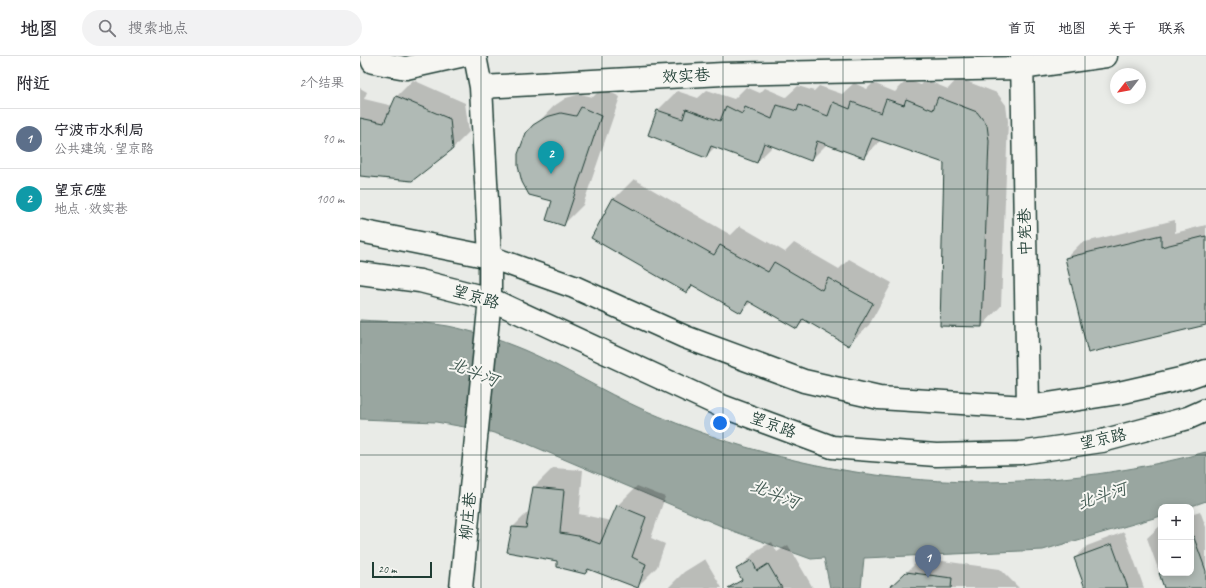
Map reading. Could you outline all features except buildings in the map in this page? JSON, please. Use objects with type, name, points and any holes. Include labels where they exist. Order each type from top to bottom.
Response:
[{"type":"main road","points":[[372,56],[373,62],[406,68],[460,56]]},
{"type":"main road","name":"柳庄巷","points":[[461,588],[490,299],[490,257],[481,87],[475,56]]},
{"type":"main road","name":"效实巷","points":[[481,87],[723,74],[1022,62],[1106,56]]},
{"type":"main road","name":"中宪巷","points":[[1022,62],[1028,407]]},
{"type":"main road","points":[[360,231],[490,257],[574,287],[685,337],[804,381],[879,398],[1028,407],[1119,393],[1189,377],[1206,370]]},
{"type":"main road","name":"望京路","points":[[360,273],[420,281],[490,299],[719,404],[832,447],[936,455],[1020,453],[1102,441],[1188,418],[1206,410]]},
{"type":"water","name":"北斗河","points":[[360,320],[437,324],[486,336],[515,346],[642,409],[711,436],[780,457],[850,471],[920,480],[991,482],[1062,478],[1134,468],[1206,452],[1206,501],[1194,505],[1194,504],[1158,504],[1158,517],[1043,550],[864,558],[861,588],[830,588],[824,558],[811,559],[733,531],[521,441],[487,431],[436,422],[360,419]]},
{"type":"place","name":"望京E座","points":[[551,174]]},
{"type":"place","name":"宁波市水利局","points":[[928,578]]}]
